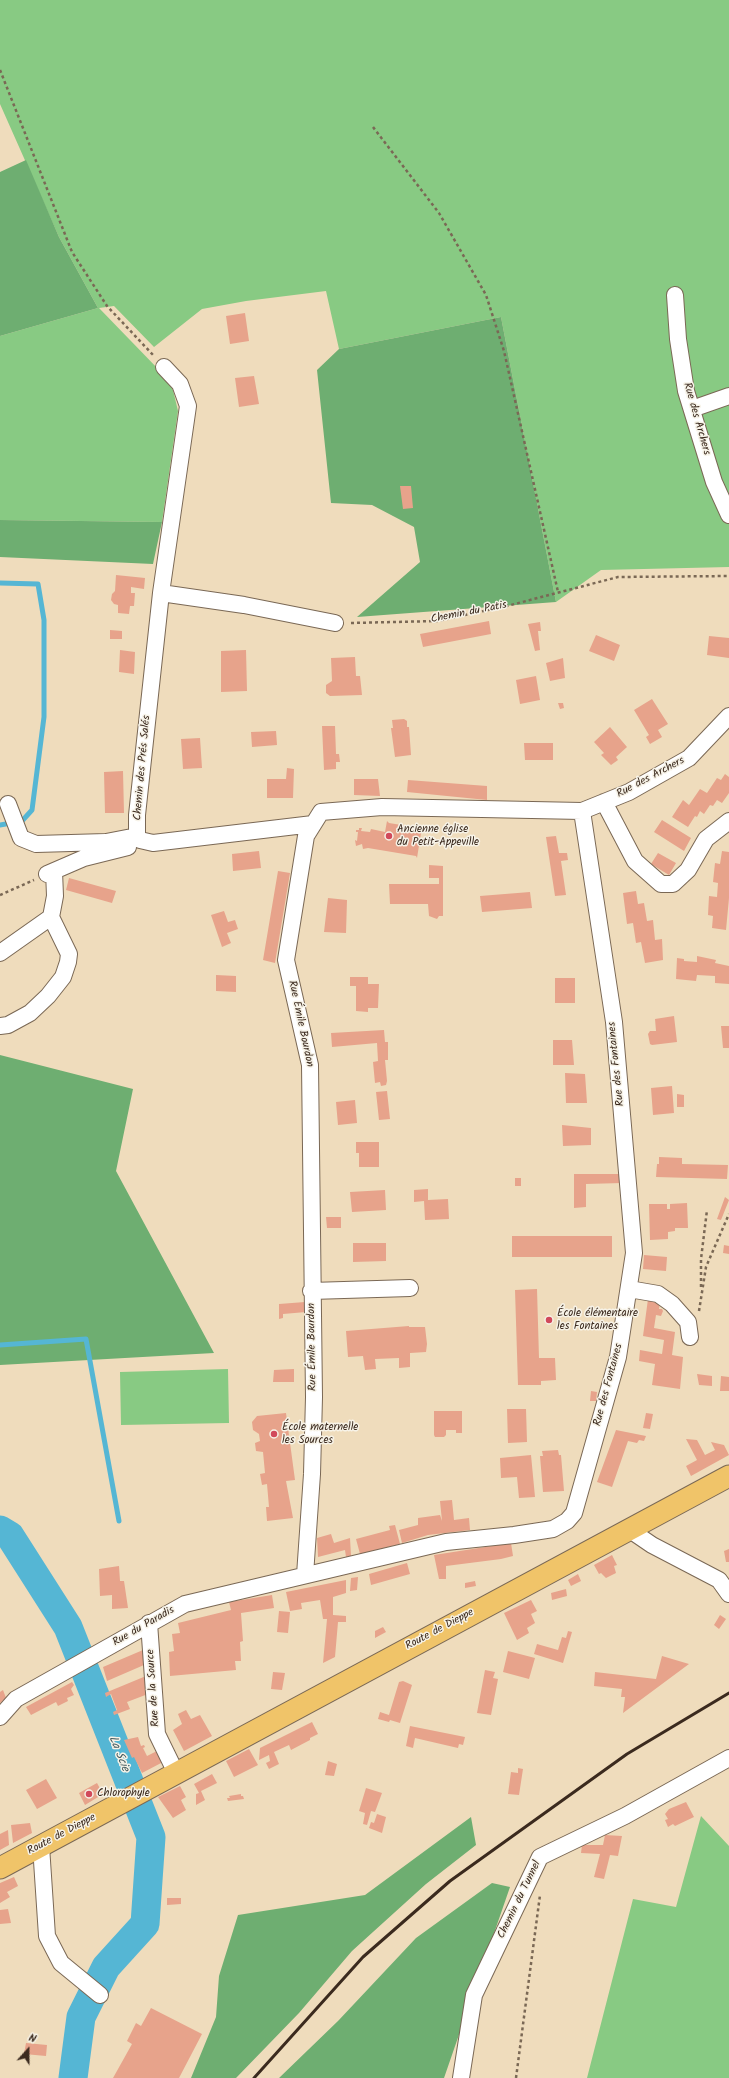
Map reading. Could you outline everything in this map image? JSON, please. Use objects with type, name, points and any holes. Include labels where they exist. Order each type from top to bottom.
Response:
[{"type":"main road","name":"Route de Dieppe","points":[[0,1868],[408,1647],[729,1476]]},
{"type":"street","name":"Rue des Archers","points":[[675,295],[678,339],[686,391],[714,482],[729,515]]},
{"type":"street","name":"Chemin des Prés Salés","points":[[139,838],[137,815],[161,593],[188,406],[180,384],[164,366]]},
{"type":"street","points":[[692,409],[729,396]]},
{"type":"street","points":[[161,593],[244,605],[335,623]]},
{"type":"street","name":"Rue des Archers","points":[[582,811],[629,792],[689,758],[729,716]]},
{"type":"street","points":[[604,802],[635,861],[661,884],[673,884],[688,870],[706,839],[729,821]]},
{"type":"street","name":"Rue Émile Bourdon","points":[[305,1575],[312,1474],[313,1413],[310,1065],[286,960],[306,836],[321,812],[382,807],[582,811]]},
{"type":"street","points":[[9,808],[21,838],[36,844],[106,842],[139,838],[153,843],[313,824]]},
{"type":"street","name":"Rue des Fontaines","points":[[305,1575],[446,1542],[514,1535],[553,1529],[567,1521],[574,1513],[618,1357],[634,1253],[614,1022],[582,811]]},
{"type":"street","points":[[0,1026],[8,1025],[30,1013],[48,996],[63,977],[68,962],[68,954],[51,917],[55,896],[51,873],[84,858],[124,850],[139,838]]},
{"type":"street","points":[[0,953],[51,917]]},
{"type":"street","points":[[312,1291],[410,1288]]},
{"type":"street","points":[[629,1289],[658,1294],[672,1304],[689,1329]]},
{"type":"street","points":[[630,1530],[652,1545],[719,1580],[729,1594]]},
{"type":"street","name":"Rue du Paradis","points":[[0,1717],[16,1699],[68,1668],[185,1604],[305,1575]]},
{"type":"street","name":"Rue de la Source","points":[[149,1623],[157,1734],[176,1774]]},
{"type":"street","name":"Chemin du Tunnel","points":[[461,2078],[474,1994],[540,1857],[625,1816],[729,1758]]},
{"type":"street","points":[[41,1846],[47,1936],[61,1963],[100,1995]]},
{"type":"path","points":[[0,70],[72,252],[107,306],[164,366]]},
{"type":"path","points":[[373,127],[439,213],[486,295],[504,351],[558,592]]},
{"type":"path","name":"Chemin du Patis","points":[[335,623],[437,621],[507,606],[618,577],[729,576]]},
{"type":"path","points":[[0,895],[51,873]]},
{"type":"path","points":[[701,1297],[701,1259],[707,1210]]},
{"type":"path","points":[[689,1329],[699,1313],[706,1267],[729,1214]]},
{"type":"path","points":[[516,2078],[541,1893]]},
{"type":"green space","points":[[0,0],[729,0],[729,567],[601,570],[556,602],[501,317],[339,349],[326,291],[246,301],[202,309],[154,347],[114,306],[99,308],[161,372],[173,390],[178,411],[162,522],[0,520],[0,336],[98,308],[59,237],[0,104]]},
{"type":"green space","points":[[26,160],[59,237],[98,308],[0,336],[0,172]]},
{"type":"green space","points":[[501,317],[556,602],[357,617],[420,562],[414,527],[372,505],[331,503],[317,370],[339,349]]},
{"type":"green space","points":[[0,520],[162,522],[153,564],[0,557]]},
{"type":"green space","points":[[0,1055],[133,1089],[116,1171],[214,1353],[0,1365]]},
{"type":"green space","points":[[228,1369],[229,1423],[121,1425],[120,1372]]},
{"type":"green space","points":[[701,1816],[729,1846],[729,2078],[587,2078],[633,1899],[676,1907]]},
{"type":"green space","points":[[471,1817],[476,1845],[426,1884],[352,1951],[299,2013],[236,2078],[191,2078],[216,2017],[219,1976],[238,1915],[365,1895]]},
{"type":"green space","points":[[492,1883],[510,1887],[444,2078],[279,2078],[338,2021],[416,1938]]},
{"type":"building","points":[[245,313],[249,341],[230,344],[226,316]]},
{"type":"building","points":[[254,376],[259,404],[239,407],[235,378]]},
{"type":"building","points":[[400,486],[411,486],[413,508],[403,509]]},
{"type":"building","points":[[116,575],[145,578],[144,589],[131,587],[131,593],[135,593],[134,606],[130,606],[129,614],[118,613],[118,605],[114,604],[111,600],[112,594],[115,591]]},
{"type":"building","points":[[489,621],[491,634],[423,647],[420,634]]},
{"type":"building","points":[[540,622],[541,631],[538,631],[540,650],[535,651],[528,624]]},
{"type":"building","points":[[110,630],[122,631],[122,639],[110,639]]},
{"type":"building","points":[[596,635],[620,645],[614,661],[589,651]]},
{"type":"building","points":[[709,636],[729,638],[729,658],[707,655]]},
{"type":"building","points":[[120,650],[135,652],[134,674],[119,672]]},
{"type":"building","points":[[246,650],[247,691],[221,692],[221,651]]},
{"type":"building","points":[[355,657],[356,676],[360,676],[362,695],[330,696],[326,693],[326,685],[332,681],[331,658]]},
{"type":"building","points":[[563,658],[565,678],[550,681],[546,663]]},
{"type":"building","points":[[536,676],[540,700],[520,704],[516,680]]},
{"type":"building","points":[[652,699],[668,724],[658,730],[662,737],[650,744],[646,737],[649,735],[634,710]]},
{"type":"building","points":[[558,703],[563,703],[564,708],[560,709]]},
{"type":"building","points":[[404,719],[407,721],[407,727],[409,727],[411,755],[395,757],[391,728],[393,728],[392,720]]},
{"type":"building","points":[[322,726],[335,726],[336,754],[339,754],[340,762],[336,762],[336,769],[324,770]]},
{"type":"building","points":[[610,727],[627,747],[616,757],[618,760],[611,765],[601,755],[604,753],[594,742]]},
{"type":"building","points":[[276,731],[277,745],[252,747],[251,732]]},
{"type":"building","points":[[200,738],[202,768],[183,769],[181,739]]},
{"type":"building","points":[[524,743],[553,743],[553,760],[525,760]]},
{"type":"building","points":[[287,768],[294,769],[293,798],[267,798],[267,779],[286,779]]},
{"type":"building","points":[[123,771],[124,813],[105,813],[104,772]]},
{"type":"building","points":[[725,774],[729,777],[729,793],[722,803],[717,800],[713,806],[710,805],[704,814],[700,811],[688,827],[672,817],[683,800],[689,805],[700,789],[707,793],[717,778],[721,780]]},
{"type":"building","points":[[354,779],[378,779],[380,796],[354,795]]},
{"type":"building","points":[[408,780],[487,786],[487,800],[407,792]]},
{"type":"building","points":[[662,820],[691,838],[684,851],[654,832]]},
{"type":"building","name":"Ancienne église du Petit-Appeville","points":[[387,821],[389,823],[420,828],[422,827],[417,858],[416,856],[368,848],[363,849],[362,844],[356,846],[355,840],[357,841],[358,832],[356,832],[356,830],[362,828],[361,831],[370,832],[371,829],[385,832]]},
{"type":"building","points":[[556,836],[559,853],[567,853],[568,860],[561,861],[566,895],[555,896],[546,837]]},
{"type":"building","points":[[259,851],[261,868],[233,871],[232,854]]},
{"type":"building","points":[[722,851],[729,852],[729,898],[726,930],[712,928],[713,916],[708,915],[709,896],[717,897],[718,883],[713,882],[715,863],[720,864]]},
{"type":"building","points":[[658,853],[676,863],[669,875],[651,864]]},
{"type":"building","points":[[429,865],[443,866],[443,916],[439,916],[437,919],[429,916],[428,904],[390,904],[389,884],[439,884],[439,878],[429,878]]},
{"type":"building","points":[[278,871],[290,873],[275,963],[263,960]]},
{"type":"building","points":[[69,878],[116,891],[112,903],[66,890]]},
{"type":"building","points":[[636,891],[638,904],[644,903],[647,921],[653,920],[655,940],[662,939],[663,960],[645,963],[641,942],[636,943],[633,923],[627,924],[623,893]]},
{"type":"building","points":[[530,892],[532,908],[482,912],[480,896]]},
{"type":"building","points":[[328,898],[347,900],[346,933],[324,932]]},
{"type":"building","points":[[224,911],[228,922],[235,920],[238,929],[227,933],[231,943],[222,947],[211,915]]},
{"type":"building","points":[[697,956],[716,960],[715,963],[729,966],[729,984],[715,983],[715,976],[697,975],[696,981],[676,979],[677,958],[684,959],[684,961],[697,962]]},
{"type":"building","points":[[216,975],[236,976],[236,992],[216,991]]},
{"type":"building","points":[[350,977],[368,977],[368,984],[379,984],[378,1008],[368,1008],[368,1012],[356,1011],[356,986],[350,986]]},
{"type":"building","points":[[555,978],[575,978],[575,1003],[555,1003]]},
{"type":"building","points":[[674,1016],[677,1042],[650,1044],[648,1034],[650,1031],[656,1031],[655,1019]]},
{"type":"building","points":[[721,1026],[729,1026],[729,1048],[723,1048]]},
{"type":"building","points":[[384,1030],[385,1042],[388,1042],[388,1060],[385,1060],[387,1081],[386,1085],[381,1086],[380,1082],[375,1083],[373,1062],[378,1061],[377,1043],[332,1047],[331,1033]]},
{"type":"building","points":[[553,1040],[572,1040],[574,1065],[553,1065]]},
{"type":"building","points":[[565,1073],[585,1074],[587,1103],[566,1103]]},
{"type":"building","points":[[672,1086],[674,1113],[653,1115],[651,1088]]},
{"type":"building","points":[[387,1091],[390,1119],[379,1120],[376,1092]]},
{"type":"building","points":[[677,1094],[684,1095],[684,1107],[677,1107]]},
{"type":"building","points":[[355,1100],[357,1123],[338,1125],[336,1102]]},
{"type":"building","points":[[562,1125],[591,1128],[591,1145],[563,1146]]},
{"type":"building","points":[[356,1142],[379,1142],[379,1167],[359,1167],[359,1153],[356,1153]]},
{"type":"building","points":[[659,1157],[682,1158],[682,1164],[728,1165],[727,1179],[656,1177]]},
{"type":"building","points":[[574,1174],[622,1174],[622,1183],[586,1184],[586,1207],[574,1208]]},
{"type":"building","points":[[515,1178],[521,1178],[521,1186],[515,1186]]},
{"type":"building","points":[[428,1189],[428,1200],[448,1199],[449,1219],[425,1220],[424,1201],[414,1202],[414,1190]]},
{"type":"building","points":[[385,1190],[386,1210],[352,1212],[350,1192]]},
{"type":"building","points":[[725,1197],[729,1200],[721,1220],[717,1219]]},
{"type":"building","points":[[687,1203],[688,1228],[675,1228],[675,1231],[668,1232],[668,1239],[650,1240],[649,1204],[667,1204],[667,1209],[670,1209],[670,1204]]},
{"type":"building","points":[[326,1217],[341,1217],[341,1228],[327,1228]]},
{"type":"building","points":[[512,1236],[612,1236],[612,1257],[512,1257]]},
{"type":"building","points":[[353,1243],[386,1243],[386,1261],[353,1262]]},
{"type":"building","points":[[724,1245],[729,1246],[729,1254],[723,1253]]},
{"type":"building","points":[[644,1255],[667,1257],[666,1271],[643,1269]]},
{"type":"building","points":[[537,1289],[539,1358],[555,1358],[556,1380],[541,1381],[541,1385],[518,1385],[515,1290]]},
{"type":"building","points":[[648,1299],[660,1302],[659,1309],[662,1309],[663,1311],[661,1316],[656,1315],[654,1328],[675,1332],[672,1355],[683,1357],[680,1389],[652,1385],[655,1364],[639,1361],[640,1350],[662,1354],[664,1340],[643,1336]]},
{"type":"building","points":[[305,1302],[306,1312],[283,1314],[283,1318],[279,1319],[279,1304]]},
{"type":"building","points":[[409,1326],[425,1327],[427,1344],[426,1352],[410,1353],[410,1367],[399,1368],[399,1358],[375,1359],[376,1369],[365,1370],[363,1356],[348,1357],[346,1331]]},
{"type":"building","points":[[294,1369],[294,1382],[273,1382],[274,1370]]},
{"type":"building","points":[[697,1374],[712,1376],[712,1386],[699,1385]]},
{"type":"building","points":[[721,1376],[729,1377],[729,1391],[720,1391]]},
{"type":"building","points":[[591,1391],[597,1392],[596,1401],[590,1401]]},
{"type":"building","points":[[507,1409],[526,1409],[527,1442],[508,1443]]},
{"type":"building","points":[[434,1411],[462,1411],[462,1433],[456,1433],[456,1430],[446,1430],[446,1435],[444,1437],[435,1437]]},
{"type":"building","points":[[286,1413],[295,1480],[286,1481],[293,1518],[267,1521],[266,1507],[269,1507],[267,1484],[262,1485],[260,1474],[265,1473],[263,1452],[256,1451],[255,1443],[260,1441],[259,1434],[253,1430],[252,1422],[257,1416]]},
{"type":"building","points":[[646,1413],[653,1414],[650,1429],[643,1428]]},
{"type":"building","points":[[616,1430],[646,1436],[644,1441],[639,1440],[637,1443],[628,1441],[612,1487],[597,1482]]},
{"type":"building","points":[[686,1439],[697,1440],[705,1455],[715,1450],[711,1442],[724,1445],[729,1455],[691,1476],[686,1466],[697,1460]]},
{"type":"building","points":[[558,1450],[559,1455],[561,1455],[564,1491],[543,1492],[540,1456],[543,1456],[542,1451]]},
{"type":"building","points":[[531,1455],[535,1497],[519,1498],[517,1477],[501,1478],[500,1458]]},
{"type":"building","points":[[452,1500],[454,1520],[469,1518],[470,1530],[428,1535],[402,1543],[399,1530],[418,1525],[418,1518],[440,1515],[442,1521],[440,1501]]},
{"type":"building","points":[[395,1525],[400,1544],[360,1554],[356,1539],[390,1530],[389,1526]]},
{"type":"building","points":[[331,1534],[334,1543],[350,1538],[351,1556],[346,1557],[345,1550],[318,1557],[317,1538]]},
{"type":"building","points":[[511,1543],[513,1556],[446,1566],[446,1579],[439,1579],[434,1555]]},
{"type":"building","points":[[729,1549],[729,1562],[726,1562],[724,1551]]},
{"type":"building","points":[[612,1555],[617,1565],[614,1566],[616,1573],[606,1578],[601,1573],[599,1574],[594,1565]]},
{"type":"building","points":[[407,1563],[410,1574],[371,1585],[369,1574]]},
{"type":"building","points":[[119,1566],[120,1581],[124,1581],[128,1608],[112,1609],[112,1595],[100,1596],[99,1569]]},
{"type":"building","points":[[578,1574],[581,1581],[571,1586],[568,1580]]},
{"type":"building","points":[[358,1577],[357,1590],[350,1591],[351,1578]]},
{"type":"building","points":[[346,1580],[346,1593],[333,1597],[333,1615],[346,1616],[346,1622],[338,1622],[335,1657],[323,1663],[327,1619],[323,1619],[320,1600],[301,1603],[302,1609],[290,1611],[286,1592]]},
{"type":"building","points":[[475,1581],[476,1586],[465,1588],[465,1583]]},
{"type":"building","points":[[566,1589],[567,1596],[552,1600],[551,1593]]},
{"type":"building","points":[[272,1595],[274,1608],[241,1613],[243,1641],[240,1642],[241,1661],[235,1661],[236,1670],[170,1676],[169,1652],[174,1651],[172,1634],[180,1633],[178,1623],[231,1610],[229,1602]]},
{"type":"building","points":[[531,1600],[537,1611],[531,1614],[535,1623],[527,1628],[529,1633],[517,1640],[504,1613]]},
{"type":"building","points":[[279,1611],[290,1612],[288,1633],[277,1632]]},
{"type":"building","points":[[720,1615],[726,1619],[719,1629],[714,1625]]},
{"type":"building","points":[[383,1627],[386,1632],[375,1638],[375,1631]]},
{"type":"building","points":[[568,1631],[572,1632],[563,1663],[534,1654],[537,1644],[558,1650],[562,1637],[566,1638]]},
{"type":"building","points":[[143,1650],[144,1665],[107,1681],[103,1667]]},
{"type":"building","points":[[508,1651],[535,1658],[529,1679],[503,1672]]},
{"type":"building","points":[[662,1656],[689,1664],[623,1713],[625,1697],[621,1697],[622,1689],[594,1686],[595,1672],[656,1679]]},
{"type":"building","points":[[485,1670],[495,1672],[493,1678],[498,1679],[491,1715],[477,1713]]},
{"type":"building","points":[[273,1672],[285,1673],[282,1690],[271,1689]]},
{"type":"building","points":[[146,1676],[148,1694],[127,1702],[130,1709],[114,1715],[113,1712],[117,1710],[111,1694],[106,1697],[105,1693]]},
{"type":"building","points":[[403,1681],[412,1685],[400,1723],[378,1719],[380,1712],[389,1715],[399,1682]]},
{"type":"building","points":[[72,1682],[74,1685],[71,1689],[74,1695],[67,1698],[68,1701],[58,1706],[56,1702],[31,1715],[26,1707]]},
{"type":"building","points":[[3,1690],[6,1698],[0,1703],[0,1692]]},
{"type":"building","points":[[186,1710],[191,1719],[200,1715],[212,1736],[184,1751],[173,1730],[182,1724],[178,1714]]},
{"type":"building","points":[[312,1722],[318,1734],[291,1750],[289,1745],[274,1752],[279,1764],[269,1769],[266,1763],[270,1761],[269,1755],[259,1760],[260,1748]]},
{"type":"building","points":[[410,1726],[465,1737],[463,1745],[459,1744],[458,1748],[415,1738],[413,1748],[406,1746]]},
{"type":"building","points":[[138,1737],[141,1746],[144,1745],[145,1747],[143,1748],[147,1756],[157,1751],[163,1762],[142,1773],[134,1757],[132,1758],[124,1740]]},
{"type":"building","points":[[249,1749],[258,1765],[234,1777],[226,1761]]},
{"type":"building","points":[[328,1761],[337,1764],[334,1776],[325,1775]]},
{"type":"building","points":[[518,1768],[523,1769],[519,1795],[508,1794],[511,1772],[518,1773]]},
{"type":"building","points":[[212,1774],[217,1783],[201,1791],[205,1800],[196,1805],[196,1794],[199,1793],[194,1784]]},
{"type":"building","points":[[46,1779],[57,1798],[37,1809],[26,1790]]},
{"type":"building","points":[[97,1783],[103,1794],[85,1805],[79,1793]]},
{"type":"building","points":[[180,1786],[186,1797],[181,1800],[186,1810],[173,1818],[158,1797]]},
{"type":"building","points":[[366,1788],[382,1793],[375,1812],[371,1811],[367,1825],[363,1824],[365,1813],[359,1811]]},
{"type":"building","points":[[241,1794],[244,1799],[228,1801],[227,1798],[230,1798],[229,1796]]},
{"type":"building","points":[[686,1802],[694,1817],[675,1826],[673,1824],[668,1827],[665,1820],[668,1819],[665,1814],[669,1809]]},
{"type":"building","points":[[377,1814],[386,1817],[382,1833],[369,1828],[371,1822],[374,1823]]},
{"type":"building","points":[[30,1823],[32,1833],[13,1843],[11,1825]]},
{"type":"building","points":[[8,1830],[9,1845],[0,1850],[0,1834]]},
{"type":"building","points":[[605,1835],[622,1836],[618,1856],[610,1855],[604,1879],[594,1877],[600,1854],[581,1853],[582,1845],[603,1845]]},
{"type":"building","points":[[14,1877],[18,1886],[7,1892],[10,1897],[0,1903],[0,1883]]},
{"type":"building","points":[[167,1898],[181,1898],[181,1904],[167,1905]]},
{"type":"building","points":[[8,1909],[11,1923],[0,1924],[0,1910]]},
{"type":"building","points":[[151,2008],[202,2034],[179,2078],[113,2078],[132,2044],[127,2041],[136,2023],[141,2026]]},
{"type":"building","points":[[26,2043],[47,2045],[46,2056],[24,2054]]},
{"type":"waterway","points":[[0,583],[38,584],[44,620],[44,717],[32,810],[22,821],[0,825]]},
{"type":"waterway","points":[[0,1345],[86,1339],[119,1521]]},
{"type":"waterway","name":"La Scie","points":[[0,1530],[10,1536],[68,1627],[151,1837],[145,1924],[106,1967],[81,2017],[73,2078]]},
{"type":"railway","points":[[254,2078],[363,1957],[450,1881],[627,1754],[729,1693]]},
{"type":"place","name":"Ancienne église du Petit-Appeville","points":[[389,836]]},
{"type":"place","name":"École élémentaire les Fontaines","points":[[549,1320]]},
{"type":"place","name":"École maternelle les Sources","points":[[274,1434]]},
{"type":"place","name":"Chlorophyle","points":[[89,1794]]}]
